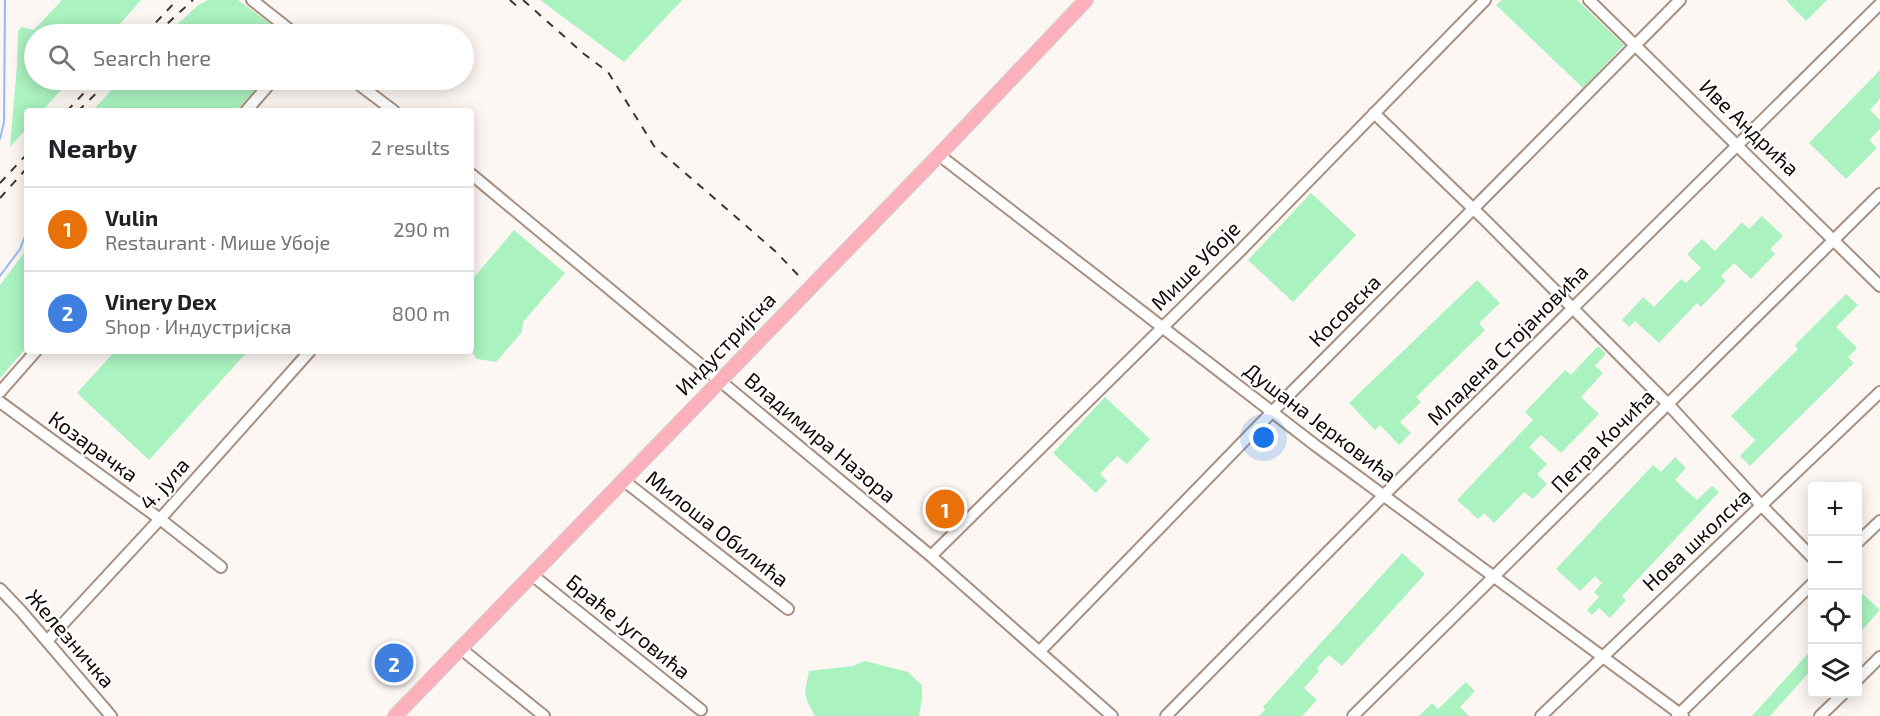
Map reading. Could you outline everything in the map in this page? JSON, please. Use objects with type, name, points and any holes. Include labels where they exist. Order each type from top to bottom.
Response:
[{"type":"main road","name":"Индустријска","points":[[395,716],[939,155],[1086,0]]},
{"type":"street","points":[[252,0],[282,24]]},
{"type":"street","name":"Мише Убоје","points":[[931,556],[1163,327],[1485,0]]},
{"type":"street","name":"Иве Андрића","points":[[1588,0],[1880,286]]},
{"type":"street","name":"Косовска","points":[[1040,651],[1272,412],[1680,0]]},
{"type":"street","name":"Младена Стојановића","points":[[1166,716],[1383,496],[1880,4]]},
{"type":"street","points":[[249,108],[264,90]]},
{"type":"street","points":[[366,90],[390,108]]},
{"type":"street","points":[[1374,113],[1474,209],[1668,404],[1761,506],[1808,553]]},
{"type":"street","name":"Душана Јерковића","points":[[939,155],[1383,496],[1680,715]]},
{"type":"street","name":"Владимира Назора","points":[[474,176],[931,556],[1112,716]]},
{"type":"street","name":"Петра Кочића","points":[[1353,716],[1880,194]]},
{"type":"street","points":[[0,392],[33,354]]},
{"type":"street","name":"4. јула","points":[[47,641],[160,519],[303,354]]},
{"type":"street","name":"Нова школска","points":[[1541,716],[1880,392]]},
{"type":"street","name":"Козарачка","points":[[0,402],[160,519],[221,567]]},
{"type":"street","name":"Милоша Обилића","points":[[622,480],[788,609]]},
{"type":"street","points":[[1862,538],[1880,522]]},
{"type":"street","name":"Браће Југовића","points":[[531,575],[701,710]]},
{"type":"street","points":[[1680,715],[1808,588]]},
{"type":"street","name":"Железничка","points":[[0,589],[111,716]]},
{"type":"street","points":[[460,648],[544,716]]},
{"type":"street","points":[[1862,674],[1880,657]]},
{"type":"street","points":[[1820,716],[1838,698]]},
{"type":"green space","points":[[62,0],[141,0],[120,24],[40,24]]},
{"type":"green space","points":[[208,0],[238,0],[270,24],[178,24],[197,6]]},
{"type":"green space","points":[[540,0],[682,0],[624,62]]},
{"type":"green space","points":[[1502,0],[1577,0],[1624,45],[1583,88],[1496,5]]},
{"type":"green space","points":[[1786,0],[1827,0],[1806,21]]},
{"type":"green space","points":[[24,28],[24,90],[61,90],[45,108],[24,108],[24,131],[10,147],[18,31]]},
{"type":"green space","points":[[1880,70],[1880,99],[1870,110],[1880,120],[1880,129],[1869,140],[1877,148],[1846,179],[1809,143]]},
{"type":"green space","points":[[112,90],[255,90],[239,108],[95,108]]},
{"type":"green space","points":[[1311,193],[1356,235],[1293,302],[1248,260]]},
{"type":"green space","points":[[1762,216],[1783,236],[1770,249],[1775,254],[1751,279],[1734,263],[1721,276],[1726,281],[1701,307],[1697,303],[1659,343],[1635,321],[1629,327],[1622,320],[1643,297],[1654,307],[1681,279],[1686,283],[1701,268],[1687,254],[1702,239],[1715,251],[1742,222],[1749,229]]},
{"type":"green space","points":[[514,230],[565,273],[523,322],[522,332],[496,362],[477,359],[474,354],[474,277]]},
{"type":"green space","points":[[24,253],[24,350],[0,378],[0,285]]},
{"type":"green space","points":[[1477,280],[1500,303],[1479,323],[1485,330],[1416,397],[1421,402],[1400,422],[1411,433],[1399,445],[1380,425],[1375,430],[1349,403]]},
{"type":"green space","points":[[1846,294],[1858,305],[1836,327],[1857,348],[1848,357],[1854,363],[1750,466],[1740,456],[1755,440],[1731,416],[1798,349],[1795,345]]},
{"type":"green space","points":[[1598,346],[1606,354],[1595,366],[1603,373],[1581,397],[1599,414],[1561,453],[1541,435],[1529,447],[1547,464],[1537,474],[1547,484],[1533,499],[1524,492],[1494,523],[1484,513],[1478,519],[1457,500],[1533,420],[1525,412],[1565,370],[1571,375]]},
{"type":"green space","points":[[112,354],[245,354],[149,460],[77,393]]},
{"type":"green space","points":[[1105,397],[1150,439],[1127,464],[1117,456],[1100,474],[1107,481],[1096,493],[1053,453]]},
{"type":"green space","points":[[1675,457],[1686,468],[1675,480],[1697,500],[1712,486],[1719,492],[1622,596],[1626,600],[1610,618],[1599,608],[1592,615],[1587,610],[1599,597],[1594,592],[1602,583],[1595,576],[1580,591],[1556,569],[1653,465],[1661,472]]},
{"type":"green space","points":[[1402,553],[1425,574],[1342,666],[1329,655],[1317,668],[1319,671],[1304,688],[1317,700],[1302,716],[1259,716],[1265,710],[1263,707]]},
{"type":"green space","points":[[1862,595],[1880,610],[1862,630]]},
{"type":"green space","points":[[1808,653],[1808,673],[1770,716],[1752,716]]},
{"type":"green space","points":[[865,661],[908,672],[922,685],[919,716],[815,716],[807,701],[805,691],[809,671],[852,666]]},
{"type":"green space","points":[[1466,682],[1475,691],[1460,707],[1469,716],[1419,716],[1432,703],[1438,709]]},
{"type":"waterway","points":[[0,139],[4,122],[5,0]]},
{"type":"waterway","points":[[0,276],[20,249],[24,239]]},
{"type":"railway","points":[[154,24],[177,0]]},
{"type":"railway","points":[[167,24],[193,0]]},
{"type":"railway","points":[[510,0],[520,9]]},
{"type":"railway","points":[[523,0],[608,72],[654,146],[775,251],[799,276]]},
{"type":"railway","points":[[70,108],[87,90]]},
{"type":"railway","points":[[81,108],[100,90]]},
{"type":"railway","points":[[0,183],[24,157]]},
{"type":"railway","points":[[0,198],[24,171]]},
{"type":"place","name":"Vulin","points":[[945,509]]},
{"type":"place","name":"Vinery Dex","points":[[394,663]]}]
